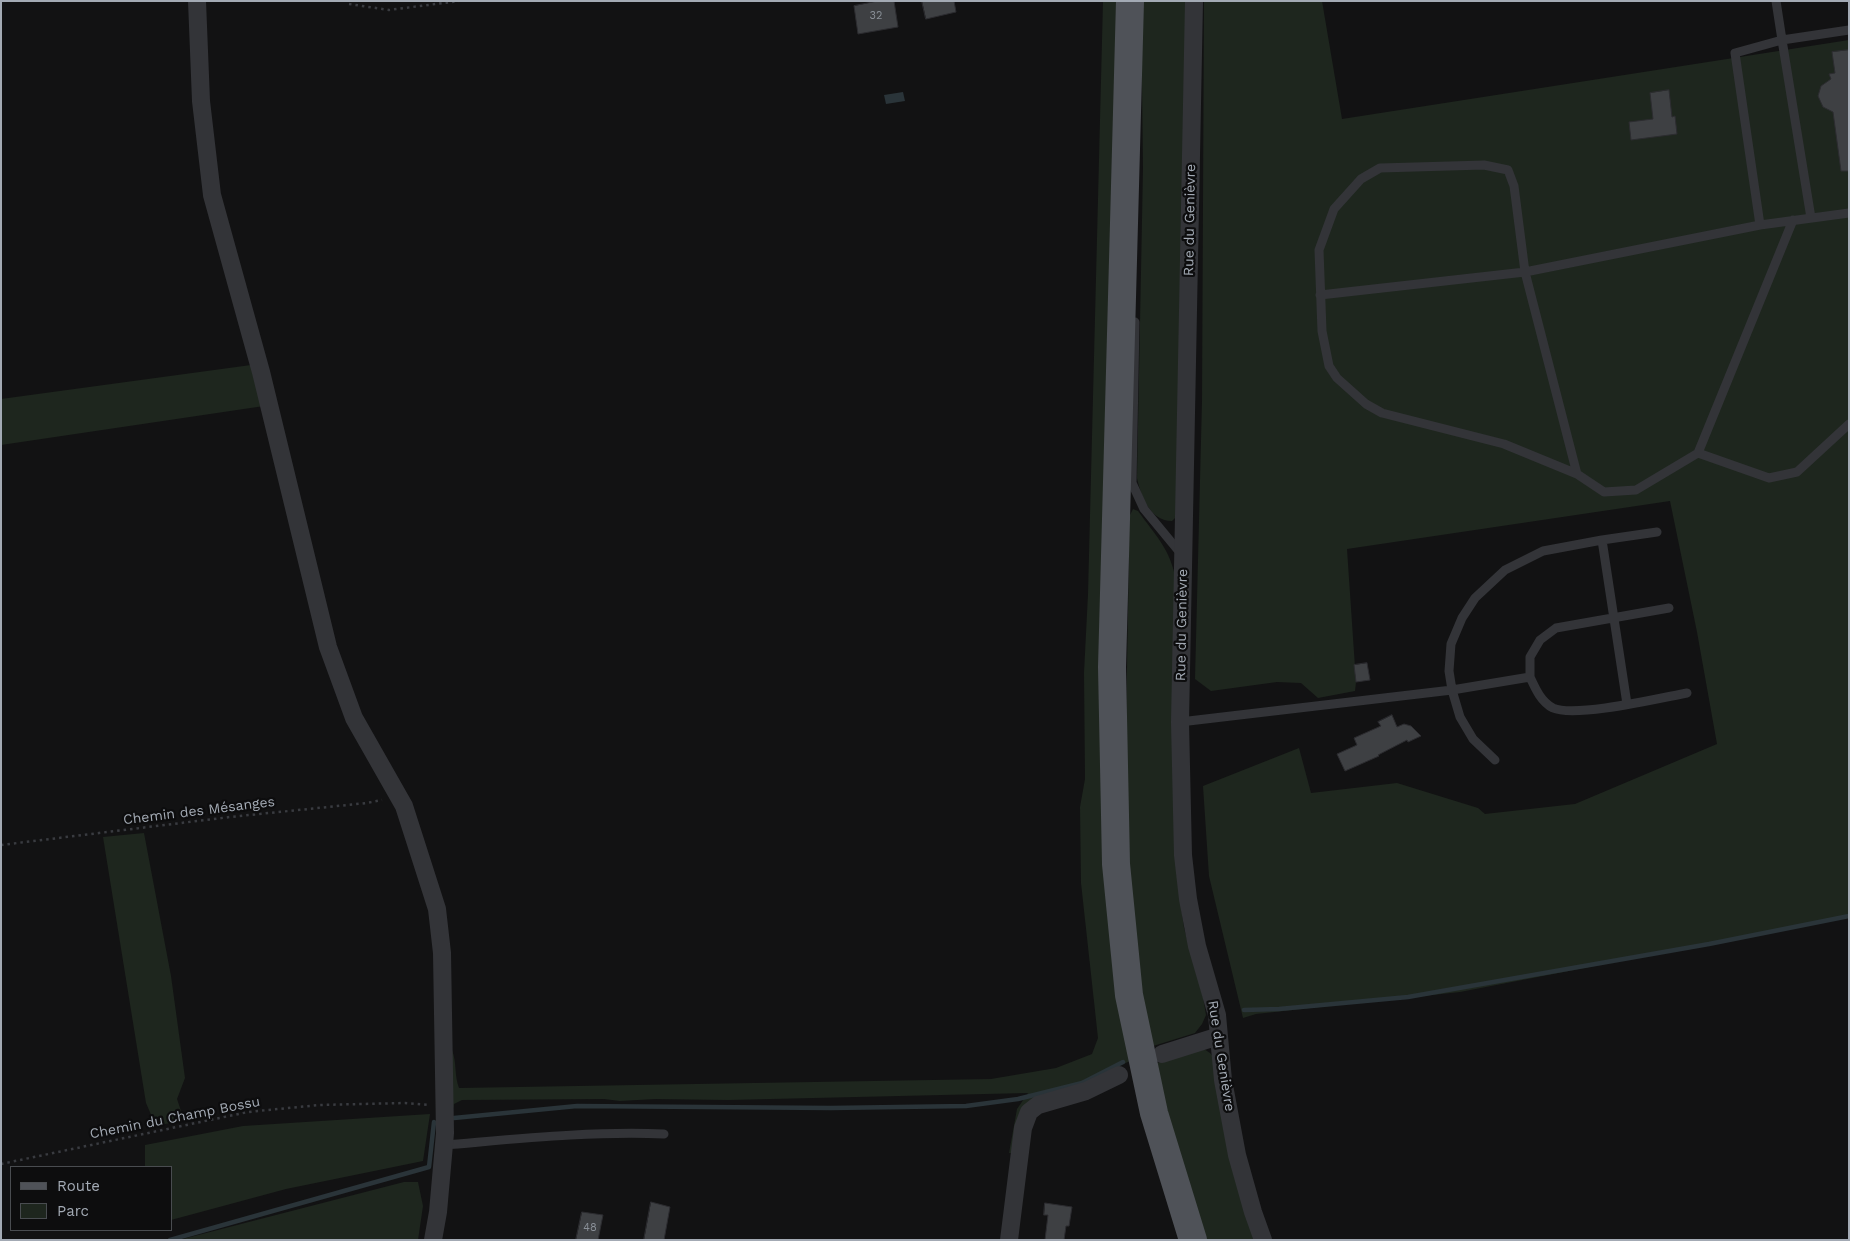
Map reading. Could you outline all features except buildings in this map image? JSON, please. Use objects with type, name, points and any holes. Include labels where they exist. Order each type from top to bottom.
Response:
[{"type":"main road","points":[[1130,1],[1112,667],[1116,864],[1129,995],[1154,1114],[1193,1240]]},
{"type":"street","points":[[197,1],[201,101],[212,195],[262,372],[328,648],[354,718],[404,806],[437,909],[442,953],[445,1108],[438,1212],[433,1240]]},
{"type":"street","name":"Rue du Genièvre","points":[[1194,1],[1180,722],[1183,855],[1188,900],[1197,946],[1217,1015],[1223,1080],[1237,1155],[1263,1240]]},
{"type":"street","points":[[1162,1054],[1219,1036]]},
{"type":"street","points":[[1009,1240],[1023,1128],[1029,1112],[1038,1106],[1086,1091],[1119,1075]]},
{"type":"lane","points":[[1776,1],[1810,218]]},
{"type":"lane","points":[[1760,225],[1735,53],[1782,40],[1849,30]]},
{"type":"lane","points":[[1127,144],[1134,212]]},
{"type":"lane","points":[[1577,474],[1525,272],[1514,186],[1508,170],[1484,165],[1380,168],[1362,179],[1334,209],[1319,250],[1322,330],[1329,366],[1337,378],[1366,404],[1382,413],[1504,444],[1577,474],[1604,492],[1636,490],[1698,453],[1793,220]]},
{"type":"lane","points":[[1320,295],[1525,272],[1760,225],[1849,213]]},
{"type":"lane","points":[[1135,309],[1132,483],[1144,510],[1184,557]]},
{"type":"lane","points":[[1698,453],[1769,478],[1797,472],[1849,424]]},
{"type":"lane","points":[[1494,760],[1473,739],[1460,717],[1452,690],[1449,671],[1451,644],[1462,618],[1475,598],[1505,570],[1543,552],[1602,540],[1657,532]]},
{"type":"lane","points":[[1602,540],[1628,704]]},
{"type":"lane","points":[[1669,608],[1556,628],[1540,640],[1530,657],[1530,677],[1538,695],[1553,708],[1572,711],[1594,710],[1687,693]]},
{"type":"lane","points":[[1180,722],[1452,690],[1530,677]]},
{"type":"lane","points":[[444,1139],[629,1133],[664,1134]]},
{"type":"path","points":[[349,4],[389,10],[459,1]]},
{"type":"path","name":"Chemin des Mésanges","points":[[1,845],[230,817],[367,803],[398,796]]},
{"type":"path","name":"Chemin du Champ Bossu","points":[[1,1164],[248,1112],[319,1104],[405,1103],[445,1108]]},
{"type":"green space","points":[[1103,1],[1117,1],[1130,1061],[1113,1069],[1090,1084],[1040,1098],[1013,1153],[1009,1153],[1017,1109],[1028,1093],[728,1100],[462,1100],[454,1104],[452,1114],[452,1050],[459,1088],[991,1079],[1056,1068],[1092,1054],[1098,1038],[1081,883],[1080,807],[1085,779],[1084,673],[1088,594]]},
{"type":"green space","points":[[1141,1],[1186,1],[1178,515],[1172,521],[1164,520],[1152,512],[1144,500],[1137,478],[1143,168]]},
{"type":"green space","points":[[1204,1],[1322,1],[1342,119],[1849,40],[1849,917],[1460,992],[1256,1014],[1243,1018],[1209,876],[1203,786],[1299,748],[1311,793],[1397,783],[1478,808],[1485,814],[1575,804],[1717,744],[1697,632],[1670,501],[1347,549],[1356,682],[1355,691],[1318,698],[1301,683],[1277,682],[1211,691],[1195,679],[1202,401]]},
{"type":"green space","points":[[251,365],[264,406],[1,445],[1,399]]},
{"type":"green space","points":[[1133,509],[1138,511],[1167,552],[1176,581],[1174,826],[1177,876],[1184,928],[1203,997],[1206,1015],[1195,1033],[1150,1047],[1133,934],[1126,801],[1129,517]]},
{"type":"green space","points":[[144,833],[171,976],[185,1078],[177,1099],[184,1120],[156,1126],[146,1103],[103,837]]},
{"type":"green space","points":[[1204,1049],[1214,1058],[1255,1240],[1203,1240],[1154,1064]]},
{"type":"green space","points":[[430,1114],[423,1161],[286,1189],[172,1220],[172,1166],[145,1166],[145,1145],[243,1126]]},
{"type":"green space","points":[[404,1182],[418,1182],[423,1206],[418,1240],[179,1240]]},
{"type":"shaded area","points":[[903,92],[905,101],[886,104],[884,95]]},
{"type":"waterway","points":[[1244,1010],[1279,1009],[1408,997],[1709,944],[1849,916]]},
{"type":"waterway","points":[[454,1118],[577,1106],[831,1108],[966,1106],[1018,1099],[1082,1083],[1123,1062]]},
{"type":"waterway","points":[[170,1240],[429,1167],[434,1122]]}]
